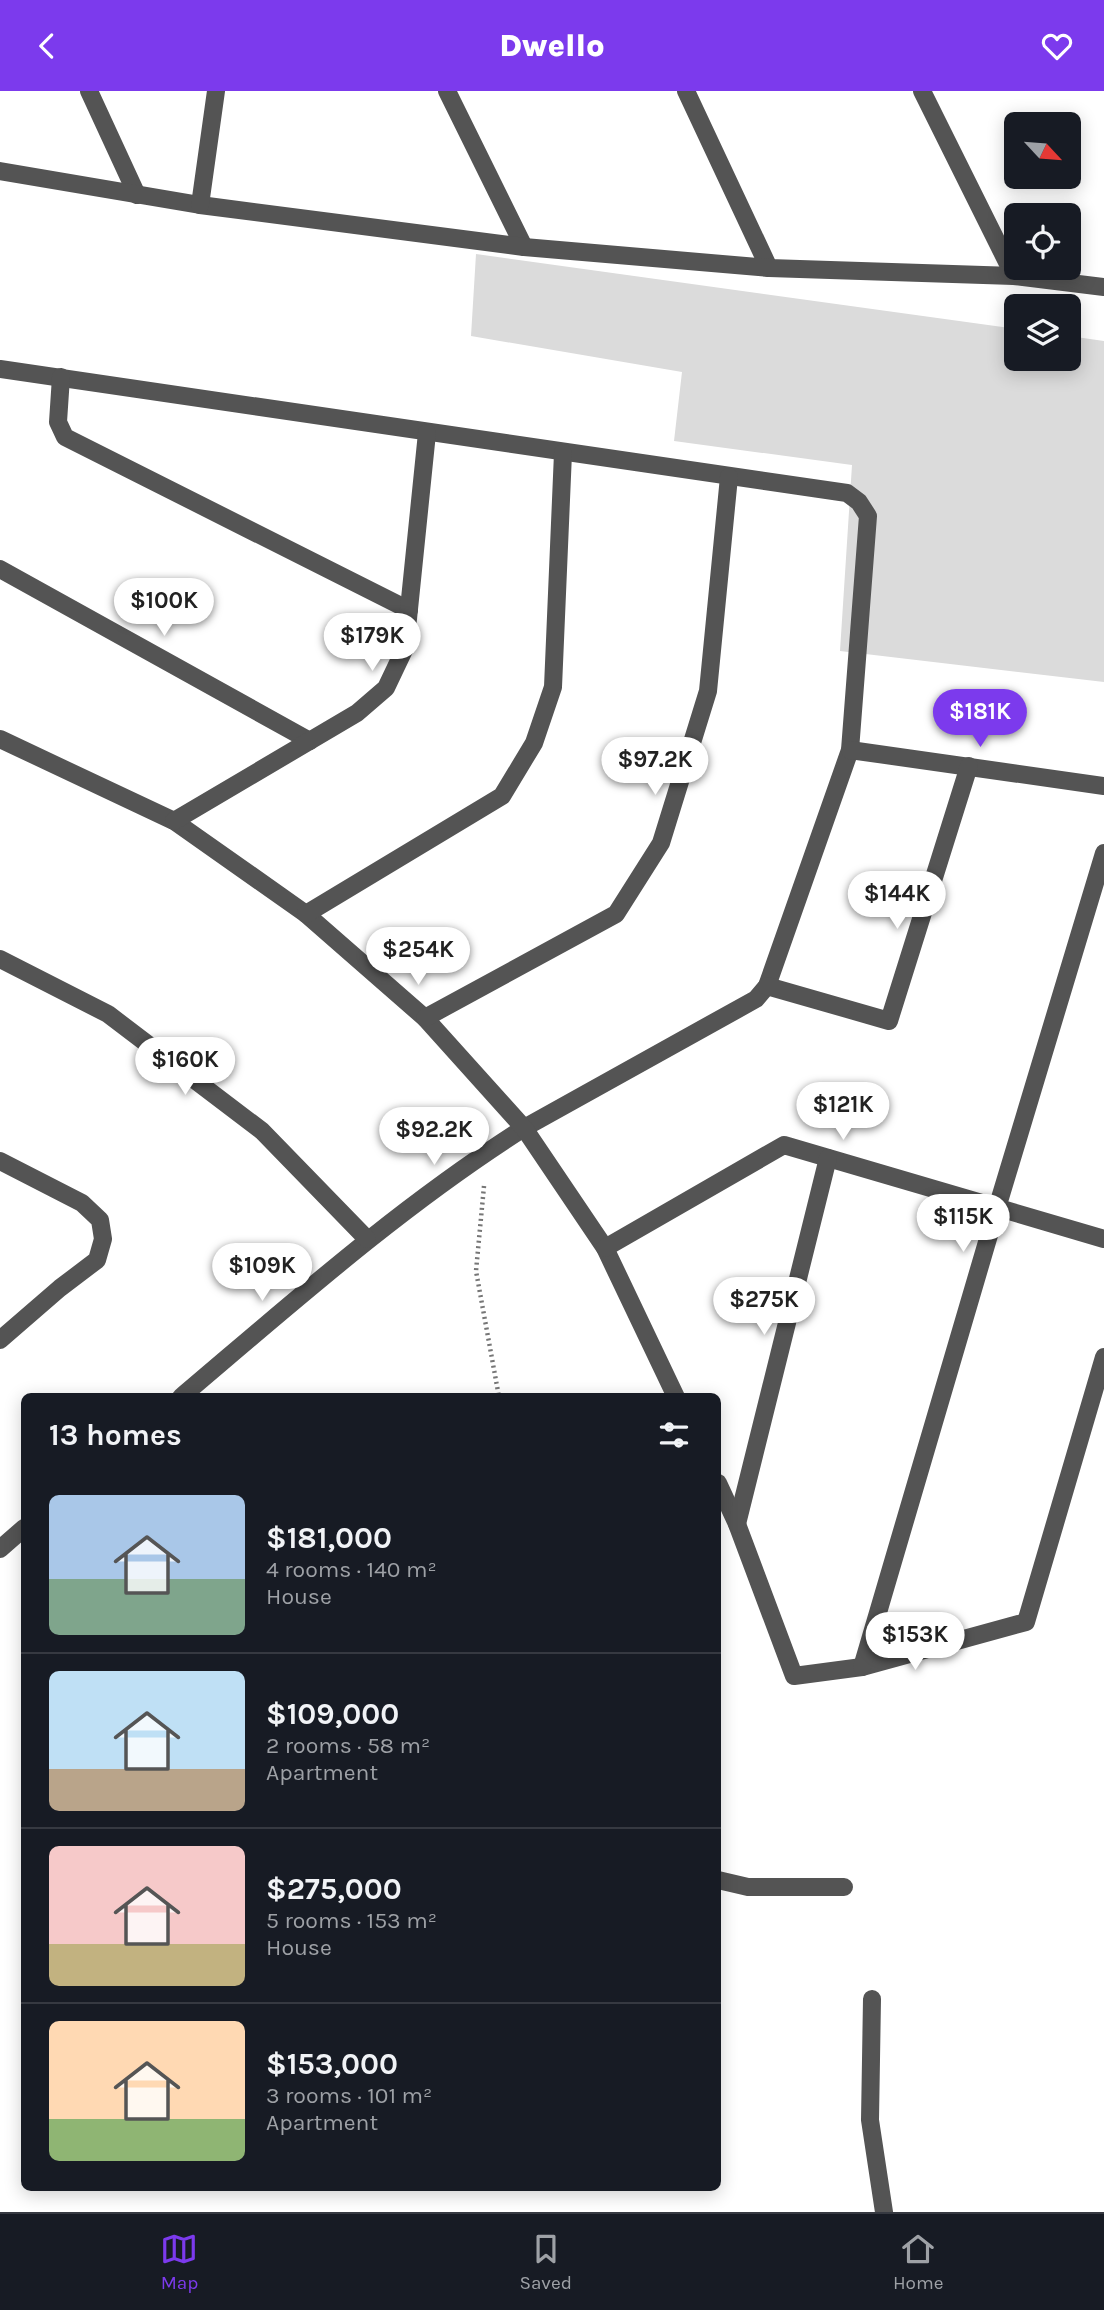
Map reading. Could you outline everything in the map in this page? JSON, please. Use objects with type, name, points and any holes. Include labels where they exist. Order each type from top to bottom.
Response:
[{"type":"street","points":[[89,91],[137,195]]},
{"type":"street","points":[[200,205],[216,91]]},
{"type":"street","points":[[447,91],[523,247]]},
{"type":"street","points":[[686,91],[769,268]]},
{"type":"street","points":[[922,91],[1004,256]]},
{"type":"street","points":[[0,171],[200,205],[523,247],[769,268],[1004,276]]},
{"type":"street","points":[[1047,280],[1104,287]]},
{"type":"street","points":[[0,369],[846,493],[859,502],[868,516],[849,750],[767,986],[756,999],[487,1151],[367,1239],[186,1393]]},
{"type":"street","points":[[61,377],[58,422],[65,437],[409,610]]},
{"type":"street","points":[[174,821],[357,713],[386,688],[405,648],[427,433]]},
{"type":"street","points":[[306,914],[502,796],[534,743],[553,687],[563,453]]},
{"type":"street","points":[[425,1018],[617,913],[661,843],[708,691],[729,477]]},
{"type":"street","points":[[0,569],[310,741]]},
{"type":"street","points":[[0,739],[174,821],[306,914],[425,1018],[524,1128],[605,1248],[674,1393]]},
{"type":"street","points":[[849,750],[1104,786]]},
{"type":"street","points":[[767,986],[889,1021],[969,766]]},
{"type":"street","points":[[862,1667],[1104,853]]},
{"type":"street","points":[[0,959],[108,1014],[262,1131],[367,1239]]},
{"type":"street","points":[[605,1248],[784,1145],[1104,1239]]},
{"type":"street","points":[[737,1524],[828,1158]]},
{"type":"street","points":[[0,1161],[82,1203],[100,1220],[103,1239],[97,1260],[0,1339]]},
{"type":"street","points":[[721,1489],[737,1524],[793,1676],[862,1667],[1027,1622],[1104,1357]]},
{"type":"street","points":[[0,1549],[21,1531]]},
{"type":"street","points":[[721,1882],[748,1887],[844,1887]]},
{"type":"street","points":[[872,1999],[870,2120],[884,2212]]},
{"type":"path","points":[[487,1151],[476,1271],[498,1393]]},
{"type":"shaded area","points":[[476,254],[1004,327],[1004,371],[1081,371],[1081,338],[1104,341],[1104,682],[840,651],[852,465],[674,441],[682,372],[471,336]]}]
